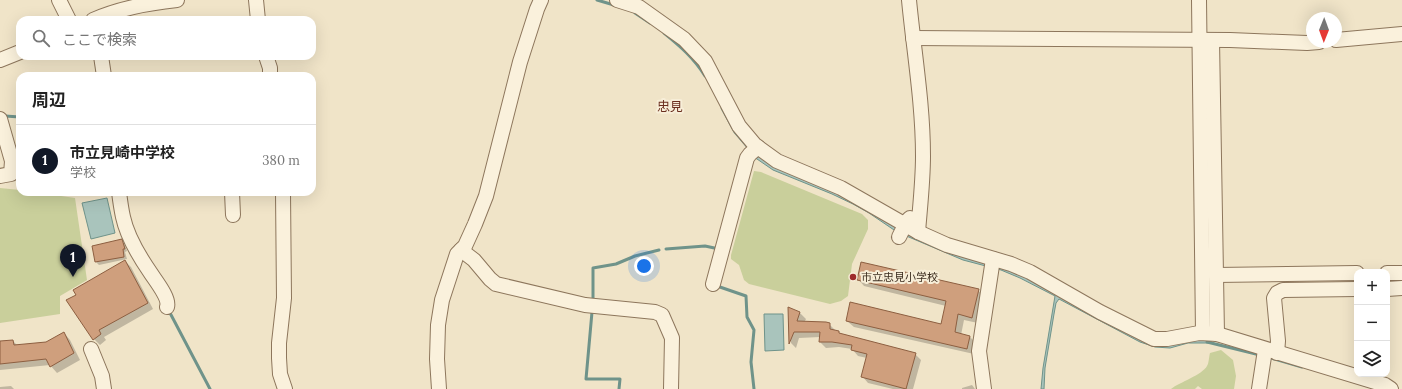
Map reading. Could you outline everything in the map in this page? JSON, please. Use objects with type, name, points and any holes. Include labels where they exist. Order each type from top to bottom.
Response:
[{"type":"street","points":[[59,0],[67,16]]},
{"type":"street","points":[[107,16],[151,2],[177,0]]},
{"type":"street","points":[[256,0],[258,16]]},
{"type":"street","points":[[439,389],[437,359],[438,325],[442,300],[457,254],[464,246],[475,224],[486,196],[520,62],[541,0]]},
{"type":"street","points":[[617,0],[639,7],[684,39],[706,61],[738,126],[758,147],[776,161],[841,188],[873,206],[902,230],[918,232],[947,245],[1011,264],[1030,272],[1100,312],[1154,339],[1167,339],[1203,333],[1217,334],[1385,385],[1391,389]]},
{"type":"street","points":[[909,0],[922,124],[923,155],[918,232]]},
{"type":"street","points":[[1198,0],[1206,40],[1216,275],[1217,334]]},
{"type":"street","points":[[1342,39],[1402,34]]},
{"type":"street","points":[[913,38],[1206,40],[1306,43]]},
{"type":"street","points":[[1203,333],[1206,40]]},
{"type":"street","points":[[0,60],[16,54]]},
{"type":"street","points":[[102,60],[103,72]]},
{"type":"street","points":[[267,60],[270,72]]},
{"type":"street","points":[[0,119],[12,161],[10,176]]},
{"type":"street","points":[[713,284],[747,158],[758,147]]},
{"type":"street","points":[[120,196],[123,218],[131,238],[144,264],[166,297],[168,304],[166,307]]},
{"type":"street","points":[[232,196],[233,215]]},
{"type":"street","points":[[283,196],[284,298],[279,343],[279,358],[280,374],[285,389]]},
{"type":"street","points":[[902,230],[912,216],[920,215]]},
{"type":"street","points":[[461,250],[474,260],[496,284],[585,305],[655,312],[662,315],[672,338],[671,389]]},
{"type":"street","points":[[984,389],[979,351],[993,259]]},
{"type":"street","points":[[1216,275],[1354,273]]},
{"type":"street","points":[[1390,273],[1402,273]]},
{"type":"street","points":[[1390,289],[1402,288]]},
{"type":"street","points":[[1259,389],[1272,351],[1278,342],[1274,298],[1277,293],[1283,290],[1354,289]]},
{"type":"street","points":[[91,349],[102,376],[104,389]]},
{"type":"green space","points":[[754,171],[761,172],[862,214],[868,220],[868,229],[852,264],[848,296],[841,301],[830,304],[749,284],[744,280],[739,265],[731,259],[731,255]]},
{"type":"green space","points":[[0,188],[16,190],[16,196],[61,196],[75,198],[87,280],[60,296],[60,314],[0,323]]},
{"type":"green space","points":[[1221,350],[1233,360],[1236,376],[1234,389],[1202,389],[1198,386],[1195,389],[1171,389],[1201,372],[1208,365],[1210,353]]},
{"type":"water","points":[[754,153],[1015,271],[1136,335],[1185,340],[1212,340],[1210,343],[1188,343],[1170,348],[1155,347],[1140,342],[1059,299],[1056,303],[1045,368],[1044,389],[1041,389],[1055,296],[1001,270],[963,260],[897,232],[853,204],[773,170],[755,158]]},
{"type":"water","points":[[107,198],[115,233],[91,239],[82,203]]},
{"type":"water","points":[[764,314],[783,314],[784,350],[765,351]]},
{"type":"building","points":[[122,239],[125,249],[123,249],[124,257],[95,262],[92,246]]},
{"type":"building","points":[[125,260],[148,303],[99,330],[101,334],[93,340],[66,300],[76,295],[73,290]]},
{"type":"building","points":[[861,262],[979,289],[972,318],[958,314],[955,332],[970,336],[967,349],[846,321],[850,302],[941,324],[946,301],[857,280]]},
{"type":"building","points":[[788,307],[800,312],[797,321],[830,323],[830,329],[839,331],[839,333],[916,353],[906,389],[861,377],[867,354],[851,350],[852,345],[819,342],[820,332],[794,332],[789,344]]},
{"type":"building","points":[[64,332],[74,353],[50,367],[46,359],[0,364],[0,341],[13,340],[14,345],[46,342]]},
{"type":"waterway","points":[[597,0],[614,5]]},
{"type":"waterway","points":[[635,13],[650,23]]},
{"type":"waterway","points":[[664,33],[686,53],[705,76]]},
{"type":"waterway","points":[[722,108],[735,132],[747,146]]},
{"type":"waterway","points":[[5,116],[16,117]]},
{"type":"waterway","points":[[666,249],[705,246],[719,249]]},
{"type":"waterway","points":[[593,302],[593,268],[616,264],[635,256],[659,250]]},
{"type":"waterway","points":[[717,286],[746,296],[747,317],[754,330],[751,362],[754,389]]},
{"type":"waterway","points":[[169,311],[210,389]]},
{"type":"waterway","points":[[592,312],[586,379],[620,379],[619,389]]},
{"type":"waterway","points":[[1207,342],[1260,355]]},
{"type":"waterway","points":[[1268,357],[1302,367]]},
{"type":"place","name":"市立見崎中学校","points":[[73,277]]},
{"type":"place","name":"市立忠見小学校","points":[[853,277]]},
{"type":"district","name":"忠見","points":[[670,106]]}]
